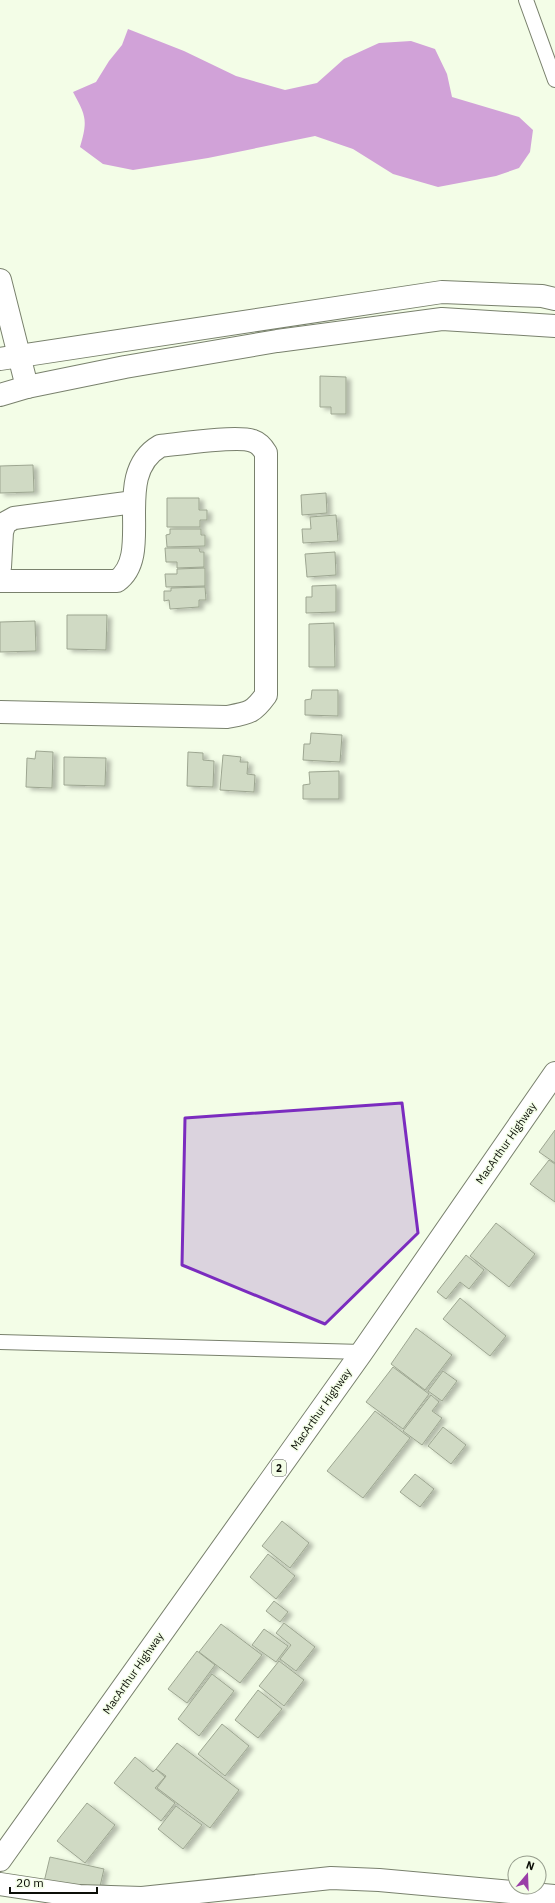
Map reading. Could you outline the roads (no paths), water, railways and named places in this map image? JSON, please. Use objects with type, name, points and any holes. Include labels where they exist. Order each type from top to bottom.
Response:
[{"type":"main road","points":[[0,280],[10,357],[27,387]]},
{"type":"main road","points":[[10,357],[442,292],[542,296],[555,299]]},
{"type":"main road","points":[[442,292],[442,319]]},
{"type":"main road","points":[[0,395],[27,387],[125,367],[269,342],[442,319],[555,326]]},
{"type":"main road","points":[[0,581],[117,581],[125,576],[130,567],[133,555],[134,502],[139,471],[144,460],[151,451],[160,446],[239,439],[252,441],[262,447],[266,453],[266,694],[257,708],[243,714],[227,717],[0,712]]},
{"type":"main road","points":[[0,567],[2,532],[6,523],[14,518],[134,502]]},
{"type":"main road","name":"MacArthur Highway","points":[[0,1860],[362,1352],[555,1073]]},
{"type":"main road","points":[[0,1884],[79,1896],[142,1898],[331,1878],[379,1880],[555,1896]]},
{"type":"lane","points":[[526,0],[555,80]]},
{"type":"lane","points":[[0,1342],[362,1352]]}]
